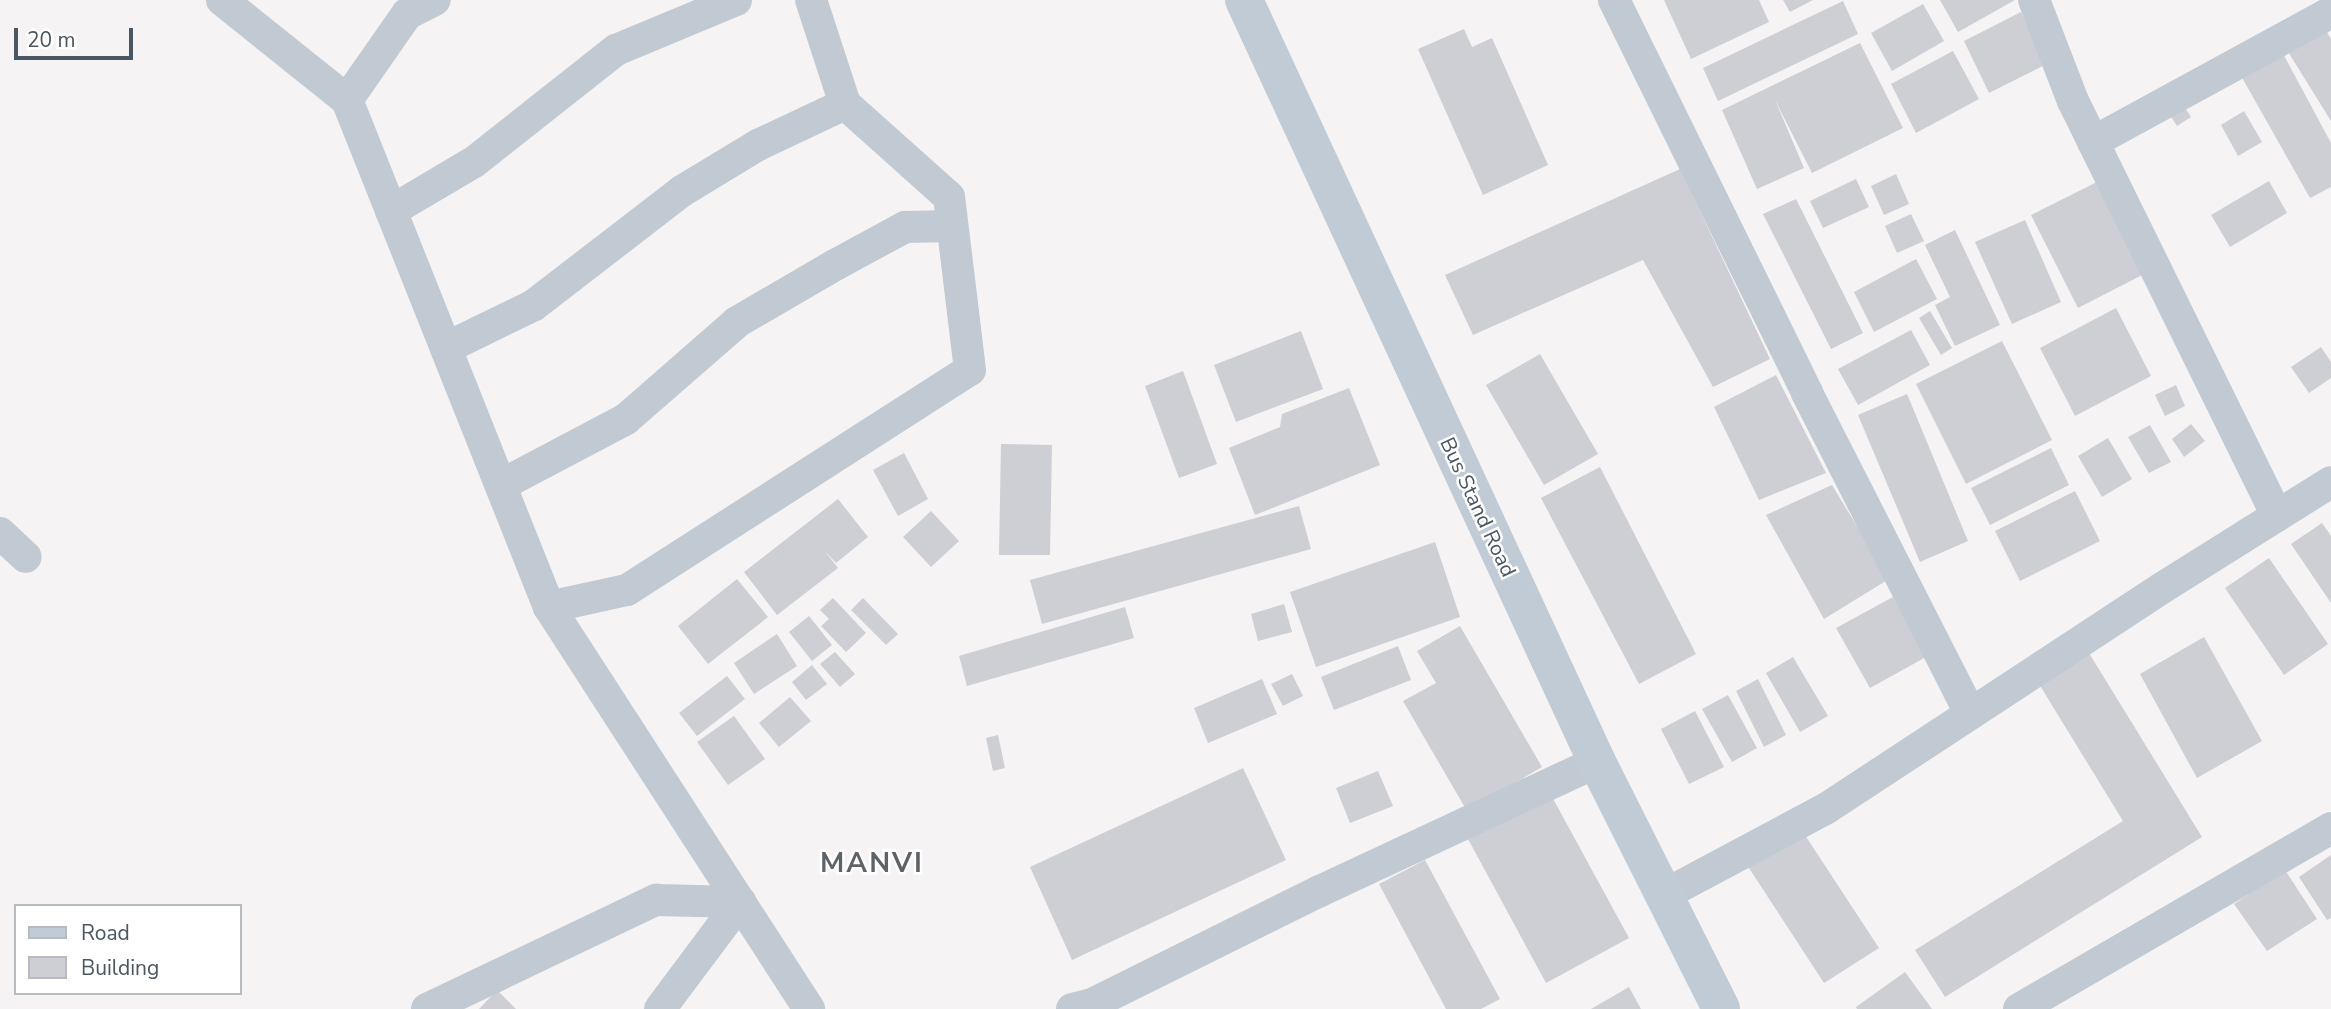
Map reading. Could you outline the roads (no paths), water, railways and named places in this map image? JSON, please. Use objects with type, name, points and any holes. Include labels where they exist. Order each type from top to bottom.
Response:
[{"type":"main road","name":"Bus Stand Road","points":[[1244,0],[1597,762],[1721,1009]]},
{"type":"street","points":[[222,0],[347,100],[549,607],[809,1009]]},
{"type":"street","points":[[347,100],[407,14],[435,0]]},
{"type":"street","points":[[391,211],[474,162],[617,50],[712,7],[736,0]]},
{"type":"street","points":[[549,607],[627,590],[970,370],[949,197],[845,104],[811,0]]},
{"type":"street","points":[[1614,0],[1807,393],[1970,713]]},
{"type":"street","points":[[2034,0],[2073,101],[2277,515]]},
{"type":"street","points":[[2093,142],[2331,12]]},
{"type":"street","points":[[446,348],[534,305],[682,191],[758,145],[845,104]]},
{"type":"street","points":[[500,485],[626,419],[737,322],[824,271],[905,227],[952,226]]},
{"type":"street","points":[[1664,895],[1827,808],[1970,713],[2331,482]]},
{"type":"street","points":[[0,533],[26,557]]},
{"type":"street","points":[[1072,1009],[1092,1004],[1320,891],[1597,762]]},
{"type":"street","points":[[2019,1009],[2331,828]]},
{"type":"street","points":[[426,1009],[656,900],[740,902]]},
{"type":"street","points":[[660,1009],[740,902]]},
{"type":"district","name":"MANVI","points":[[872,863]]}]
